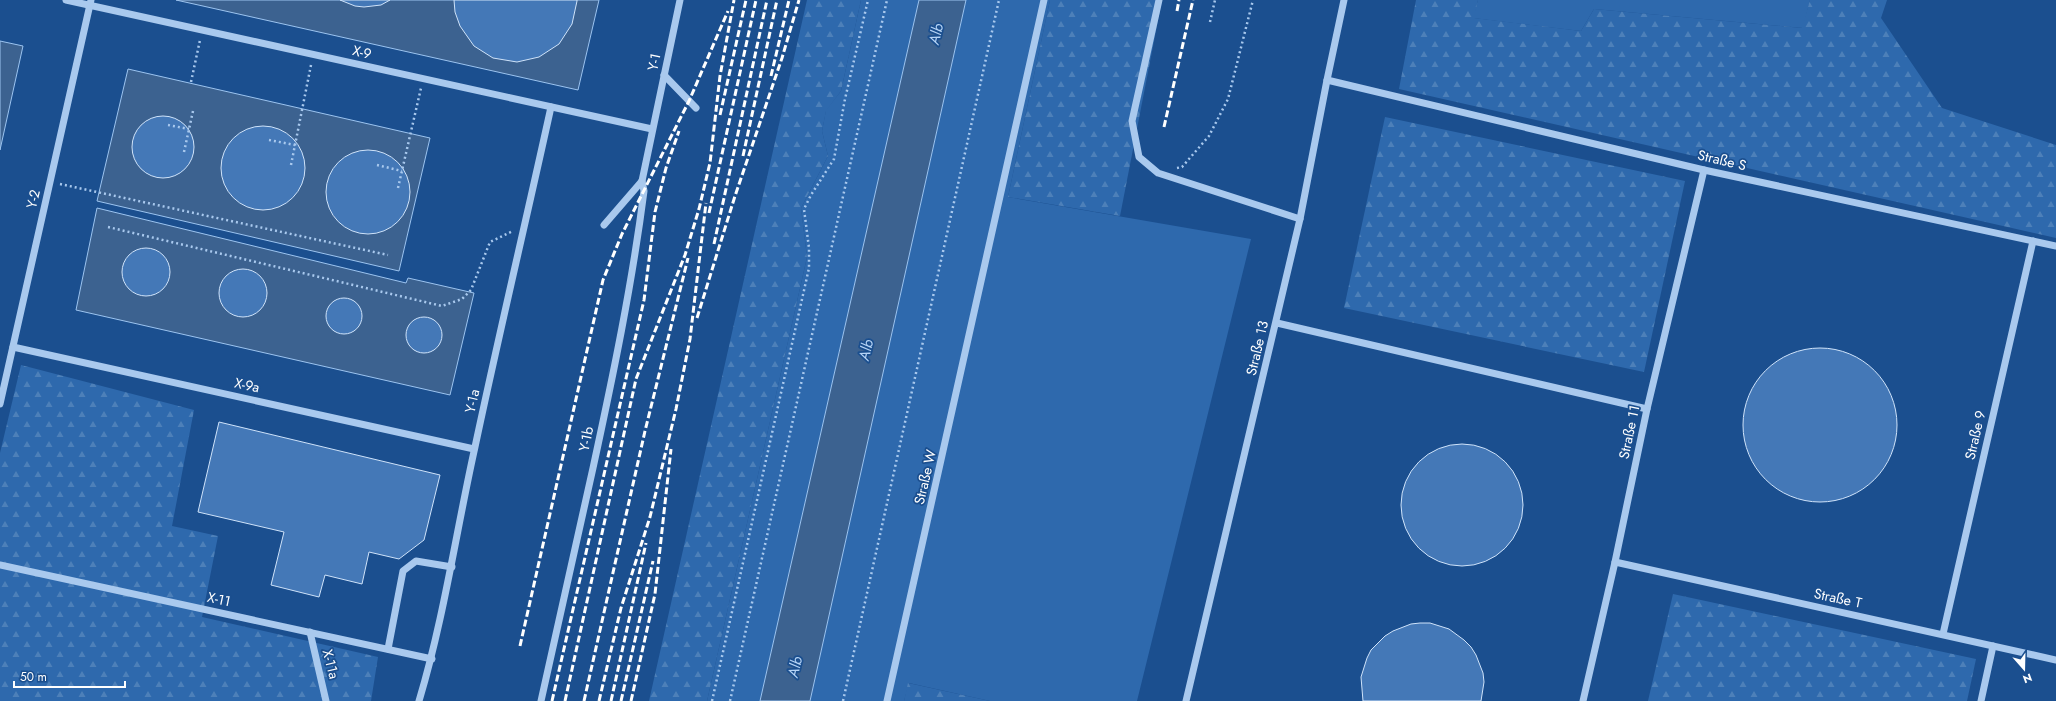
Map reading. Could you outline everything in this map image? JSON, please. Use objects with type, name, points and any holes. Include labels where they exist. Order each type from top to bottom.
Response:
[{"type":"street","name":"X-9","points":[[66,0],[90,2],[202,30],[422,80],[652,129]]},
{"type":"street","name":"Y-1","points":[[652,129],[680,0]]},
{"type":"street","name":"Straße W","points":[[887,701],[988,258],[1044,0]]},
{"type":"street","points":[[1159,0],[1132,121],[1139,157],[1158,173],[1300,219]]},
{"type":"street","name":"Straße 13","points":[[1186,701],[1277,323],[1300,219],[1344,0]]},
{"type":"street","name":"Y-2","points":[[0,404],[90,2]]},
{"type":"street","points":[[664,75],[696,108]]},
{"type":"street","name":"Straße S","points":[[1327,80],[1704,170],[2056,246]]},
{"type":"street","name":"Y-1a","points":[[419,701],[432,659],[452,567],[474,449],[551,108]]},
{"type":"street","name":"Y-1b","points":[[541,701],[569,580],[623,330],[636,255],[644,191],[642,181],[652,129]]},
{"type":"street","name":"Straße 11","points":[[1583,701],[1615,562],[1647,409],[1704,170]]},
{"type":"street","name":"Y-1b","points":[[604,225],[642,181]]},
{"type":"street","name":"Straße 9","points":[[1943,634],[2033,241]]},
{"type":"street","points":[[1277,323],[1647,409]]},
{"type":"street","name":"X-9a","points":[[13,347],[474,449]]},
{"type":"street","points":[[388,649],[403,571],[416,561],[452,567]]},
{"type":"street","name":"Straße T","points":[[1615,562],[2056,660]]},
{"type":"street","name":"X-11","points":[[0,565],[432,659]]},
{"type":"street","name":"X-11a","points":[[310,632],[326,701]]},
{"type":"street","points":[[1981,701],[1993,646]]},
{"type":"path","points":[[712,701],[809,268],[810,248],[804,209],[811,195],[834,159],[845,98],[868,0]]},
{"type":"path","points":[[730,701],[887,0]]},
{"type":"path","points":[[843,701],[999,0]]},
{"type":"path","points":[[1210,22],[1215,0]]},
{"type":"path","points":[[1158,173],[1182,167],[1208,136],[1228,99],[1253,0]]},
{"type":"path","points":[[191,82],[202,30]]},
{"type":"path","points":[[291,165],[313,55]]},
{"type":"path","points":[[398,188],[422,80]]},
{"type":"path","points":[[184,152],[193,111]]},
{"type":"path","points":[[168,125],[189,130]]},
{"type":"path","points":[[269,140],[295,145]]},
{"type":"path","points":[[377,166],[402,171]]},
{"type":"path","points":[[50,182],[388,255]]},
{"type":"path","points":[[108,228],[442,306],[462,299],[471,290],[490,242],[511,232],[524,230]]},
{"type":"green space","points":[[807,0],[861,0],[841,91],[826,111],[822,131],[828,156],[801,208],[807,257],[707,701],[649,701]]},
{"type":"green space","points":[[861,0],[919,0],[760,701],[707,701],[807,257],[801,208],[828,156],[822,131],[826,110],[841,91]]},
{"type":"green space","points":[[966,0],[1050,0],[1008,197],[1251,239],[1137,701],[990,701],[909,683],[904,701],[810,701]]},
{"type":"green space","points":[[1050,0],[1162,0],[1120,216],[1008,197]]},
{"type":"green space","points":[[1416,0],[1478,0],[1474,18],[1581,31],[1594,9],[1802,28],[1810,0],[1887,0],[1881,18],[1942,108],[2056,145],[2056,238],[1399,89]]},
{"type":"green space","points":[[1478,0],[1810,0],[1803,28],[1594,9],[1581,31],[1473,18]]},
{"type":"green space","points":[[1385,117],[1685,181],[1644,372],[1344,308]]},
{"type":"green space","points":[[21,365],[194,410],[172,526],[218,536],[202,617],[378,657],[371,701],[0,701],[0,453]]},
{"type":"green space","points":[[1673,594],[1976,659],[1967,701],[1648,701]]},
{"type":"green space","points":[[908,683],[990,701],[904,701]]},
{"type":"water","points":[[176,0],[599,0],[578,90]]},
{"type":"water","name":"Alb","points":[[919,0],[966,0],[810,701],[760,701]]},
{"type":"water","points":[[0,41],[23,46],[0,150]]},
{"type":"water","points":[[128,69],[430,138],[399,271],[97,201]]},
{"type":"water","points":[[97,208],[406,283],[408,278],[474,293],[450,395],[76,310]]},
{"type":"building","points":[[340,0],[390,0],[381,5],[364,7],[355,6]]},
{"type":"building","points":[[454,0],[577,1],[572,24],[559,44],[539,57],[517,62],[493,58],[474,46],[460,26],[455,12]]},
{"type":"building","points":[[163,116],[175,118],[185,125],[192,135],[194,147],[192,159],[185,169],[175,176],[163,178],[151,176],[141,169],[134,159],[132,147],[134,135],[141,125],[151,118]]},
{"type":"building","points":[[263,126],[279,129],[293,138],[302,152],[305,168],[302,184],[293,198],[279,207],[263,210],[247,207],[233,198],[224,184],[221,168],[224,152],[233,138],[247,129]]},
{"type":"building","points":[[368,150],[384,153],[398,162],[407,176],[410,192],[407,208],[398,222],[384,231],[368,234],[352,231],[338,222],[329,208],[326,192],[329,176],[338,162],[352,153]]},
{"type":"building","points":[[141,248],[151,248],[163,255],[170,267],[170,277],[163,289],[151,296],[141,296],[133,292],[126,285],[122,277],[122,267],[126,259],[133,252]]},
{"type":"building","points":[[238,269],[248,269],[260,276],[267,288],[267,298],[260,310],[248,317],[238,317],[230,313],[223,306],[219,298],[219,288],[223,280],[230,273]]},
{"type":"building","points":[[348,298],[357,303],[361,309],[361,323],[357,329],[348,334],[340,334],[331,329],[327,323],[326,312],[331,303],[337,299]]},
{"type":"building","points":[[428,317],[437,322],[441,328],[441,342],[437,348],[428,353],[420,353],[411,348],[407,342],[406,331],[411,322],[417,318]]},
{"type":"building","points":[[1812,348],[1828,348],[1842,351],[1856,357],[1869,365],[1880,376],[1894,403],[1897,425],[1896,440],[1888,461],[1880,474],[1869,485],[1842,499],[1828,502],[1812,502],[1798,499],[1784,493],[1771,485],[1760,474],[1746,447],[1743,433],[1743,417],[1746,403],[1752,389],[1760,376],[1771,365],[1798,351]]},
{"type":"building","points":[[219,422],[440,475],[424,540],[399,559],[369,552],[362,584],[325,575],[319,597],[271,585],[284,532],[198,512]]},
{"type":"building","points":[[1462,444],[1485,448],[1496,454],[1505,462],[1513,471],[1519,482],[1523,505],[1519,528],[1513,539],[1505,548],[1496,556],[1485,562],[1462,566],[1439,562],[1428,556],[1419,548],[1411,539],[1405,528],[1401,505],[1405,482],[1411,471],[1419,462],[1428,454],[1439,448]]},
{"type":"building","points":[[1430,623],[1449,629],[1471,647],[1483,673],[1484,682],[1481,701],[1363,701],[1361,677],[1371,650],[1385,636],[1393,631],[1411,624]]},
{"type":"railway","points":[[565,701],[636,379],[685,255],[699,209],[710,163],[720,76],[734,0]]},
{"type":"railway","points":[[720,115],[746,0]]},
{"type":"railway","points":[[709,213],[756,0]]},
{"type":"railway","points":[[714,244],[767,0]]},
{"type":"railway","points":[[743,156],[777,0]]},
{"type":"railway","points":[[771,76],[789,0]]},
{"type":"railway","points":[[697,318],[735,196],[782,58],[799,0]]},
{"type":"railway","points":[[1177,11],[1179,0]]},
{"type":"railway","points":[[1164,127],[1193,0]]},
{"type":"railway","points":[[520,646],[603,280],[622,234],[689,101],[728,11]]},
{"type":"railway","points":[[552,701],[644,300],[655,212],[666,168],[679,131]]},
{"type":"railway","points":[[599,701],[621,608],[650,517],[676,409],[690,339],[706,203]]},
{"type":"railway","points":[[584,701],[645,431],[688,258]]},
{"type":"railway","points":[[631,701],[655,594],[671,449]]},
{"type":"railway","points":[[611,701],[646,543]]},
{"type":"railway","points":[[621,701],[653,561]]}]
